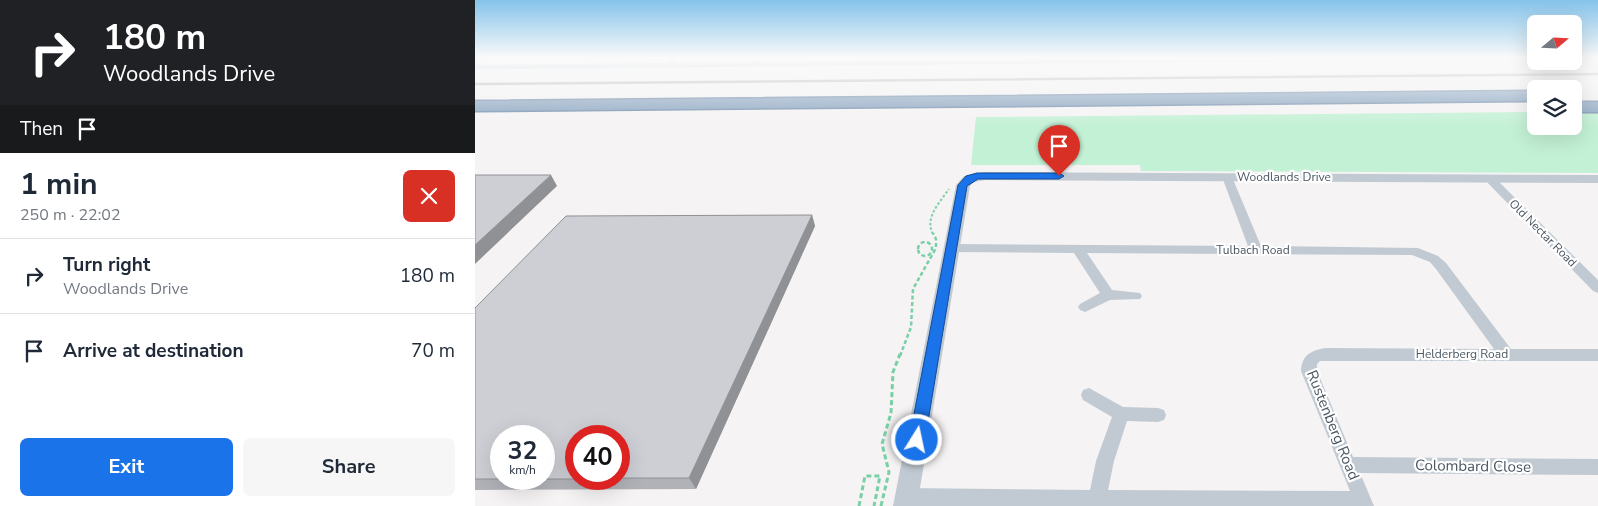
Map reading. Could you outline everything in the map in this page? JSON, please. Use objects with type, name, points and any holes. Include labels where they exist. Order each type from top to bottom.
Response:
[{"type":"highway","points":[[1582,95],[1598,95]]},
{"type":"highway","points":[[475,106],[1527,96]]},
{"type":"highway","points":[[1582,107],[1598,107]]},
{"type":"highway","points":[[475,118],[1527,108]]},
{"type":"street","name":"Woodlands Drive","points":[[961,182],[985,176],[1598,179]]},
{"type":"street","points":[[1227,177],[1256,250]]},
{"type":"street","name":"Old Nectar Road","points":[[1489,178],[1598,288]]},
{"type":"street","points":[[961,182],[963,185],[942,248],[900,500],[1364,503]]},
{"type":"street","name":"Tulbach Road","points":[[942,248],[1407,250],[1421,253],[1441,266],[1506,354]]},
{"type":"street","points":[[1078,249],[1108,295]]},
{"type":"street","points":[[1085,307],[1108,295],[1135,296]]},
{"type":"street","name":"Helderberg Road","points":[[1325,354],[1598,355]]},
{"type":"street","name":"Rustenberg Road","points":[[1325,354],[1312,358],[1309,362],[1309,370],[1364,503]]},
{"type":"street","points":[[1089,395],[1121,414],[1158,415]]},
{"type":"street","points":[[1098,502],[1103,469],[1121,414]]},
{"type":"street","name":"Colombard Close","points":[[1348,465],[1598,468]]},
{"type":"path","points":[[881,506],[889,472],[882,444],[889,423],[893,372],[911,327],[913,289],[936,248],[936,239],[930,228],[931,216],[948,189],[961,182]]},
{"type":"path","points":[[927,241],[942,248],[922,257],[917,248],[927,241]]},
{"type":"path","points":[[859,506],[865,476],[880,476],[874,506]]},
{"type":"path","points":[[876,496],[900,500]]},
{"type":"green space","points":[[1582,111],[1598,111],[1598,173],[1141,171],[1140,165],[971,165],[976,117],[1527,112],[1527,135],[1582,135]]},
{"type":"building","points":[[475,175],[551,175],[475,245]]},
{"type":"building","points":[[812,215],[689,478],[630,478],[630,425],[565,425],[565,479],[555,479],[555,425],[490,425],[490,479],[475,479],[475,308],[566,216]]},
{"type":"railway","points":[[475,84],[855,81]]},
{"type":"route","points":[[917,440],[965,181],[977,176],[1059,176]]}]
